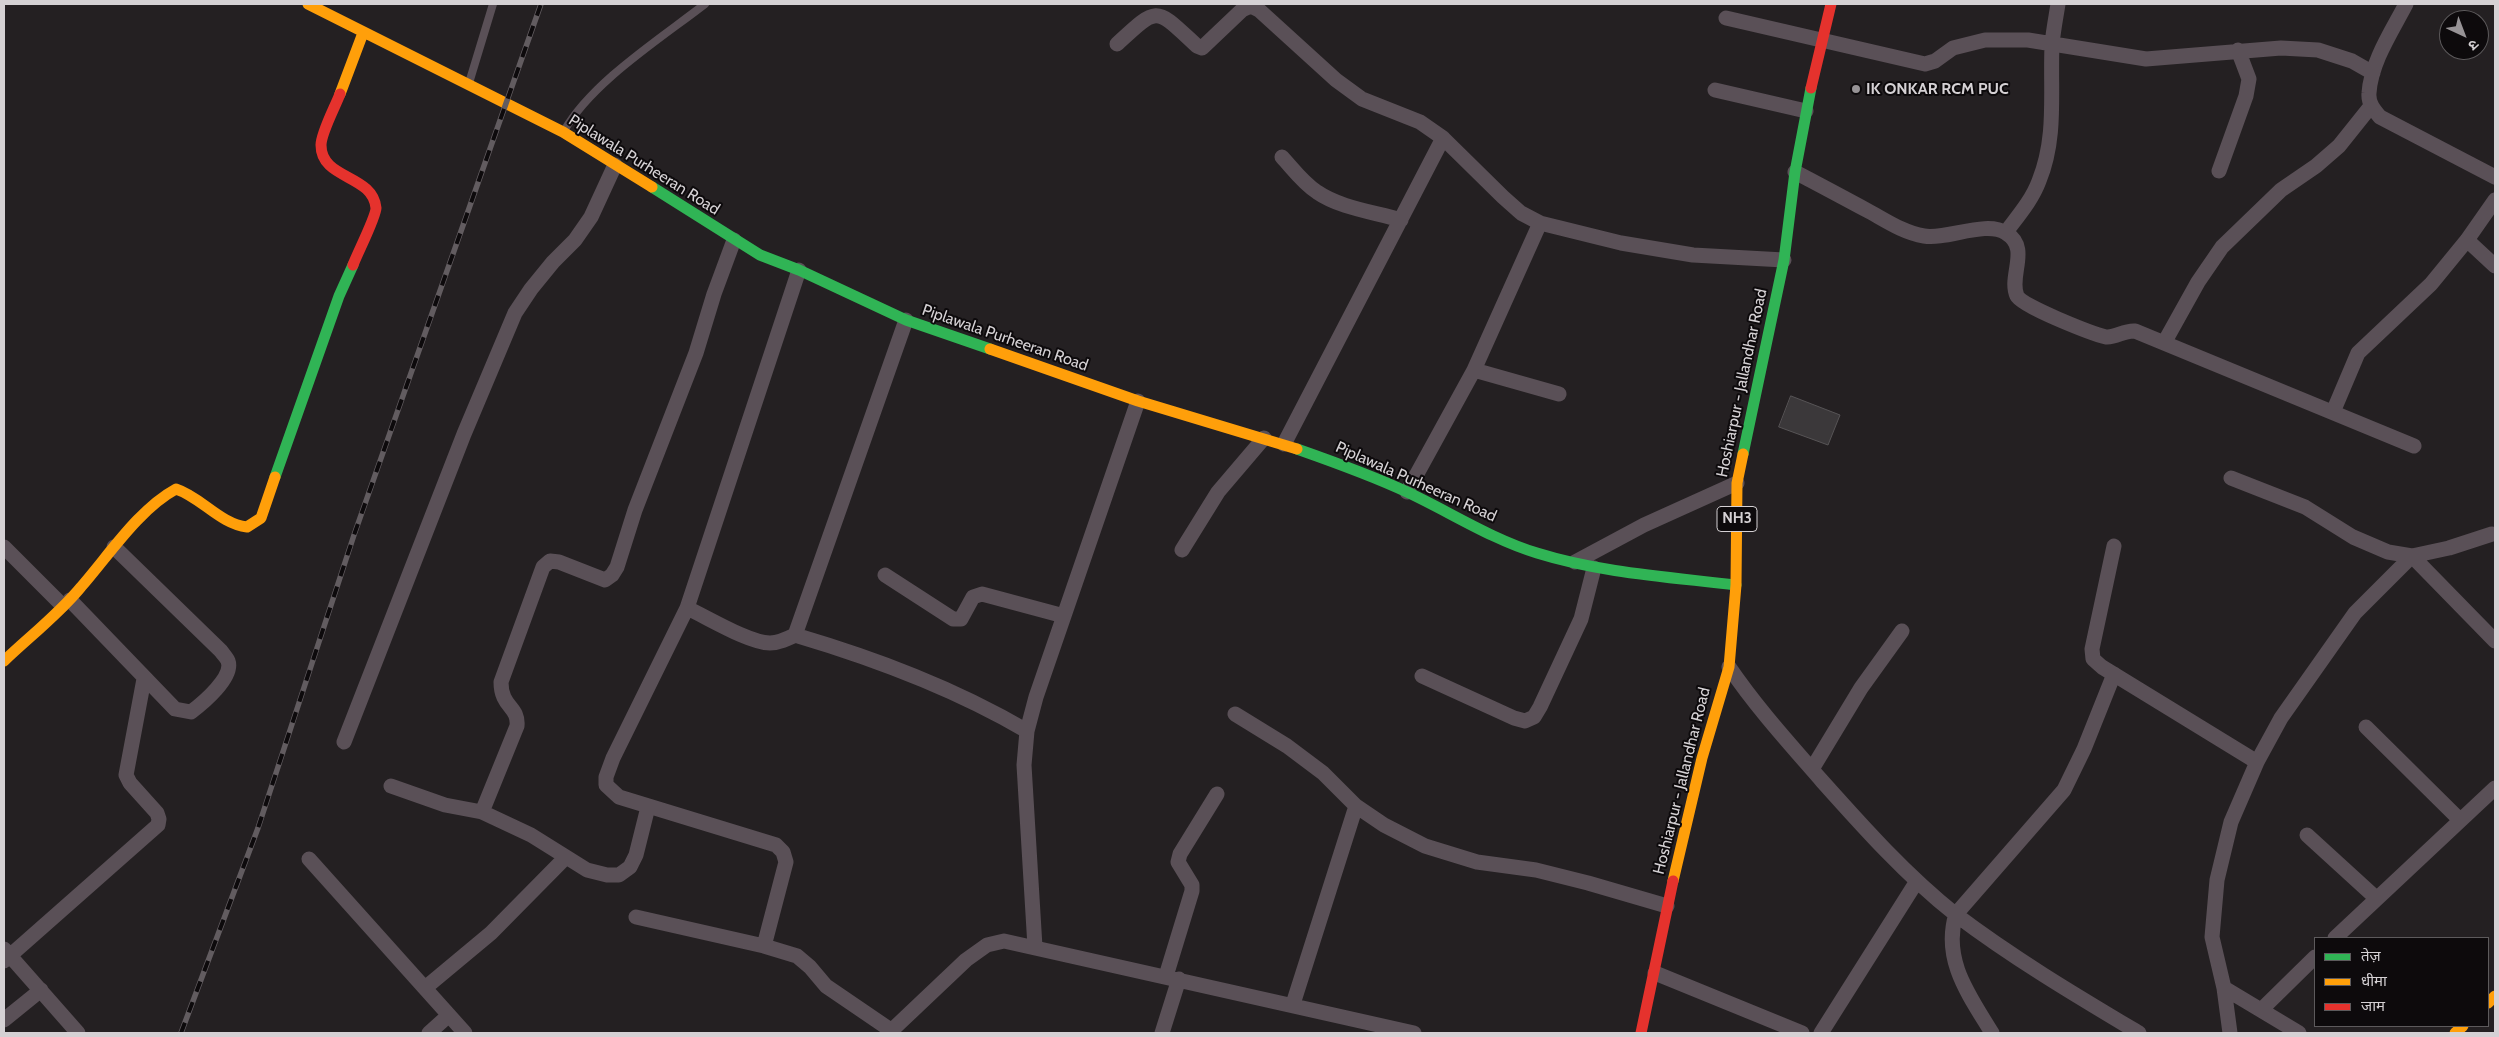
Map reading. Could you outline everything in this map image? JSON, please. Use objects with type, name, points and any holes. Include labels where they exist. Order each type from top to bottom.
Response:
[{"type":"main road","name":"Piplawala Purheeran Road","points":[[308,4],[363,33],[469,83],[563,132],[760,255],[799,270],[906,320],[1138,401],[1284,444],[1349,467],[1407,492],[1478,529],[1536,553],[1594,568],[1736,585]]},
{"type":"main road","name":"Hoshiarpur - Jallandhar Road","points":[[1641,1033],[1655,973],[1667,906],[1702,758],[1729,666],[1736,585],[1737,483],[1784,260],[1795,172],[1806,112],[1831,4]]},
{"type":"main road","points":[[4,661],[66,602],[114,547],[165,495],[176,489],[185,492],[235,524],[246,528],[254,525],[261,518],[339,296],[376,210],[375,200],[371,191],[329,166],[322,156],[321,144],[363,33]]},
{"type":"street","points":[[2006,232],[2026,205],[2039,182],[2049,149],[2053,112],[2052,44],[2058,4]]},
{"type":"street","points":[[2406,4],[2373,73],[2369,94],[2371,106],[2380,117],[2495,177]]},
{"type":"street","points":[[1118,44],[1145,19],[1152,15],[1159,15],[1166,18],[1196,46],[1202,48],[1242,10],[1251,6],[1259,10],[1336,80],[1362,99],[1420,122],[1443,138],[1503,198],[1521,213],[1540,224],[1621,242],[1693,255],[1784,260]]},
{"type":"street","points":[[1726,18],[1822,42],[1925,64],[1935,61],[1953,48],[1985,40],[2028,40],[2146,59],[2238,50],[2280,48],[2318,50],[2352,61],[2373,73]]},
{"type":"street","points":[[2219,171],[2246,96],[2249,79],[2238,50]]},
{"type":"street","points":[[1715,90],[1806,112]]},
{"type":"street","points":[[2164,342],[2198,282],[2222,246],[2281,190],[2316,166],[2339,146],[2371,106]]},
{"type":"street","points":[[1284,444],[1443,138]]},
{"type":"street","points":[[1282,156],[1302,180],[1317,192],[1333,200],[1401,220]]},
{"type":"street","points":[[344,742],[464,434],[515,313],[536,282],[575,240],[591,217],[615,165]]},
{"type":"street","points":[[1795,172],[1903,230],[1924,237],[1993,229],[2006,232],[2016,242],[2019,260],[2015,289],[2018,298],[2029,307],[2106,336],[2127,330],[2164,342],[2414,446]]},
{"type":"street","points":[[2333,412],[2358,354],[2431,284],[2467,240],[2495,200]]},
{"type":"street","points":[[1407,492],[1474,370],[1540,224]]},
{"type":"street","points":[[482,812],[517,726],[518,718],[514,711],[505,703],[501,693],[502,682],[543,567],[550,561],[559,562],[605,580],[612,575],[617,567],[636,510],[692,362],[734,240]]},
{"type":"street","points":[[2467,240],[2495,266]]},
{"type":"street","points":[[764,946],[786,862],[783,852],[776,845],[619,797],[610,791],[606,784],[606,777],[613,758],[687,608],[799,270]]},
{"type":"street","points":[[795,635],[906,320]]},
{"type":"street","points":[[1474,370],[1559,394]]},
{"type":"street","points":[[1035,948],[1024,765],[1027,731],[1064,616],[1138,401]]},
{"type":"street","points":[[1182,550],[1218,492],[1264,438]]},
{"type":"street","points":[[2231,478],[2305,507],[2353,537],[2388,552],[2412,556],[2494,534]]},
{"type":"street","points":[[1575,562],[1644,525],[1737,483]]},
{"type":"street","points":[[2114,546],[2092,649],[2094,659],[2102,667],[2257,762]]},
{"type":"street","points":[[4,547],[66,602],[175,709],[191,712],[224,680],[228,670],[228,661],[114,547]]},
{"type":"street","points":[[2412,556],[2495,641]]},
{"type":"street","points":[[2230,1033],[2224,988],[2212,937],[2217,880],[2231,822],[2257,762],[2281,718],[2355,613],[2412,556]]},
{"type":"street","points":[[1422,676],[1514,718],[1525,721],[1534,716],[1581,619],[1594,568]]},
{"type":"street","points":[[885,575],[953,619],[962,619],[973,597],[982,594],[1064,616]]},
{"type":"street","points":[[687,608],[754,640],[769,643],[782,641],[795,635],[897,668],[983,707],[1027,731]]},
{"type":"street","points":[[1812,769],[1861,688],[1902,631]]},
{"type":"street","points":[[1729,666],[1752,701],[1876,842],[1917,881],[1956,914],[2028,964],[2139,1033]]},
{"type":"street","points":[[1992,1033],[1958,971],[1951,948],[1951,930],[1956,914],[2064,790],[2084,749],[2114,674]]},
{"type":"street","points":[[78,1033],[41,990],[6,955],[158,825],[159,818],[157,813],[126,776],[144,679]]},
{"type":"street","points":[[1234,714],[1287,746],[1322,773],[1356,806],[1384,825],[1424,846],[1477,862],[1536,870],[1667,906]]},
{"type":"street","points":[[2366,727],[2460,820]]},
{"type":"street","points":[[392,786],[445,805],[482,812],[532,835],[587,870],[607,876],[619,875],[630,867],[636,855],[648,807]]},
{"type":"street","points":[[2336,937],[2495,788]]},
{"type":"street","points":[[1162,1033],[1172,978],[1192,892],[1192,885],[1178,862],[1180,854],[1217,794]]},
{"type":"street","points":[[1293,1004],[1356,806]]},
{"type":"street","points":[[2307,835],[2376,898]]},
{"type":"street","points":[[425,988],[491,933],[566,857]]},
{"type":"street","points":[[309,859],[465,1033]]},
{"type":"street","points":[[1821,1033],[1917,881]]},
{"type":"street","points":[[636,917],[764,946],[804,961],[826,986],[890,1032],[966,960],[987,945],[1004,941],[1293,1004],[1414,1033]]},
{"type":"street","points":[[2260,1010],[2314,958]]},
{"type":"street","points":[[1655,973],[1802,1033]]},
{"type":"street","points":[[2224,988],[2299,1033]]},
{"type":"street","points":[[4,1020],[41,990]]},
{"type":"street","points":[[429,1033],[449,1015]]},
{"type":"lane","points":[[469,83],[493,4]]},
{"type":"lane","points":[[563,132],[581,105],[598,88],[705,4]]},
{"type":"building","points":[[1791,396],[1840,415],[1828,445],[1779,427]]},
{"type":"railway","points":[[181,1033],[258,828],[354,535],[541,4]]},
{"type":"traffic: fast","points":[[1743,454],[1784,260],[1795,172],[1811,88]]},
{"type":"traffic: fast","points":[[652,187],[760,255],[799,270],[906,320],[990,349]]},
{"type":"traffic: fast","points":[[275,477],[339,296],[353,265]]},
{"type":"traffic: fast","points":[[1297,449],[1393,486],[1487,533],[1537,553],[1611,570],[1736,585]]},
{"type":"traffic: slow","points":[[308,4],[563,132],[652,187]]},
{"type":"traffic: slow","points":[[340,94],[363,33]]},
{"type":"traffic: slow","points":[[990,349],[1138,401],[1297,449]]},
{"type":"traffic: slow","points":[[1673,881],[1702,758],[1729,667],[1736,585],[1737,483],[1743,454]]},
{"type":"traffic: slow","points":[[4,661],[63,607],[137,520],[162,498],[176,489],[194,498],[228,521],[247,527],[261,518],[275,477]]},
{"type":"traffic: slow","points":[[2489,1002],[2495,996]]},
{"type":"traffic: slow","points":[[2455,1033],[2462,1027]]},
{"type":"traffic: jam","points":[[1811,88],[1831,4]]},
{"type":"traffic: jam","points":[[340,94],[322,140],[323,156],[329,165],[366,189],[373,197],[376,208],[370,227],[353,265]]},
{"type":"traffic: jam","points":[[1641,1033],[1673,881]]},
{"type":"place","name":"IK ONKAR RCM PUC","points":[[1856,89]]}]
